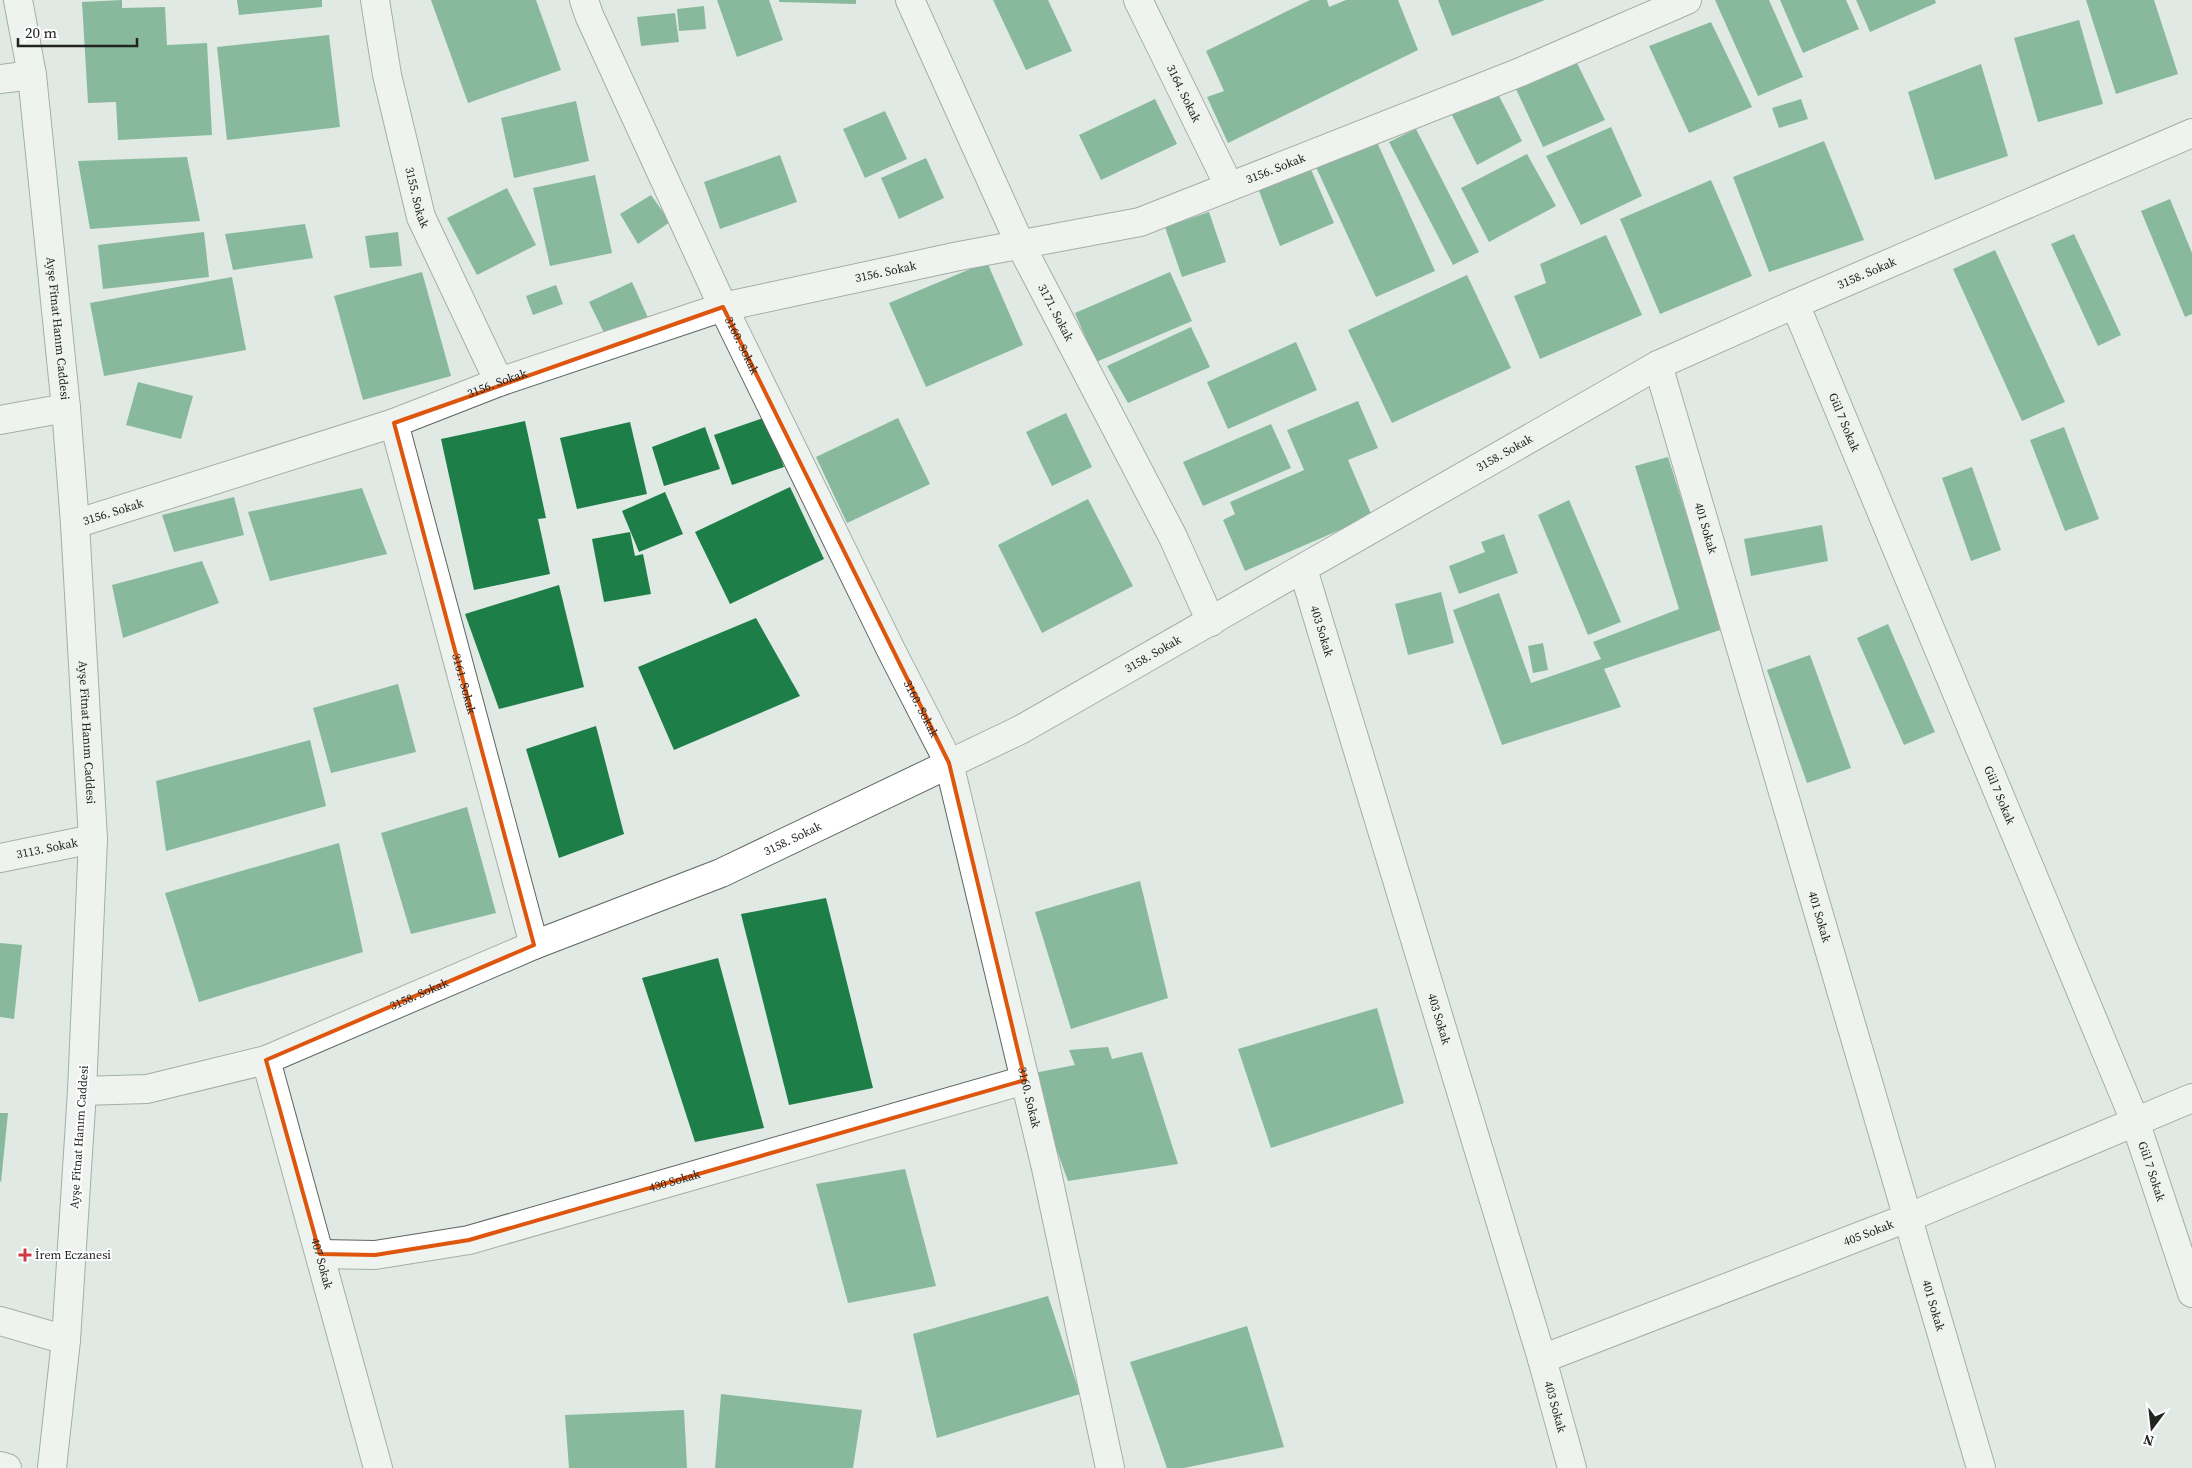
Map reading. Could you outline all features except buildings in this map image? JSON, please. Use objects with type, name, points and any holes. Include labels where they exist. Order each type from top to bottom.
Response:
[{"type":"street","name":"Ayşe Fitnat Hanım Caddesi","points":[[18,0],[32,75],[66,408],[75,524],[93,839],[82,1091],[66,1340],[52,1468]]},
{"type":"street","name":"3155. Sokak","points":[[375,0],[387,75],[421,217],[499,382]]},
{"type":"street","name":"3160. Sokak","points":[[584,0],[589,15],[723,307],[883,634],[949,763],[1046,1168],[1110,1468]]},
{"type":"street","name":"3171. Sokak","points":[[910,0],[1020,244],[1173,537],[1211,622]]},
{"type":"street","name":"3164. Sokak","points":[[1138,0],[1229,186]]},
{"type":"street","name":"3156. Sokak","points":[[75,524],[394,423],[499,382],[723,307],[1020,244],[1140,222],[1518,73],[1686,0]]},
{"type":"street","points":[[0,79],[32,75]]},
{"type":"street","name":"3158. Sokak","points":[[82,1091],[147,1089],[266,1060],[534,944],[721,873],[1020,730],[1658,365],[2191,135]]},
{"type":"street","name":"Gül 7 Sokak","points":[[1796,304],[2135,1121],[2192,1292]]},
{"type":"street","name":"401 Sokak","points":[[1658,365],[1980,1468]]},
{"type":"street","points":[[0,420],[66,408]]},
{"type":"street","name":"3161. Sokak","points":[[394,423],[534,944]]},
{"type":"street","name":"403 Sokak","points":[[1303,569],[1542,1359],[1572,1468]]},
{"type":"street","name":"3113. Sokak","points":[[0,858],[93,839]]},
{"type":"street","name":"407 Sokak","points":[[266,1060],[378,1468]]},
{"type":"street","name":"430 Sokak","points":[[320,1254],[374,1254],[469,1240],[1024,1080]]},
{"type":"street","name":"405 Sokak","points":[[1542,1359],[1907,1218],[2192,1098]]},
{"type":"street","points":[[0,1321],[66,1340]]},
{"type":"street","points":[[0,1466],[7,1468]]},
{"type":"highlighted area","points":[[723,307],[949,763],[1025,1080],[469,1240],[375,1255],[320,1254],[266,1060],[534,945],[394,423]]},
{"type":"place","name":"İrem Eczanesi","points":[[25,1255]]}]
